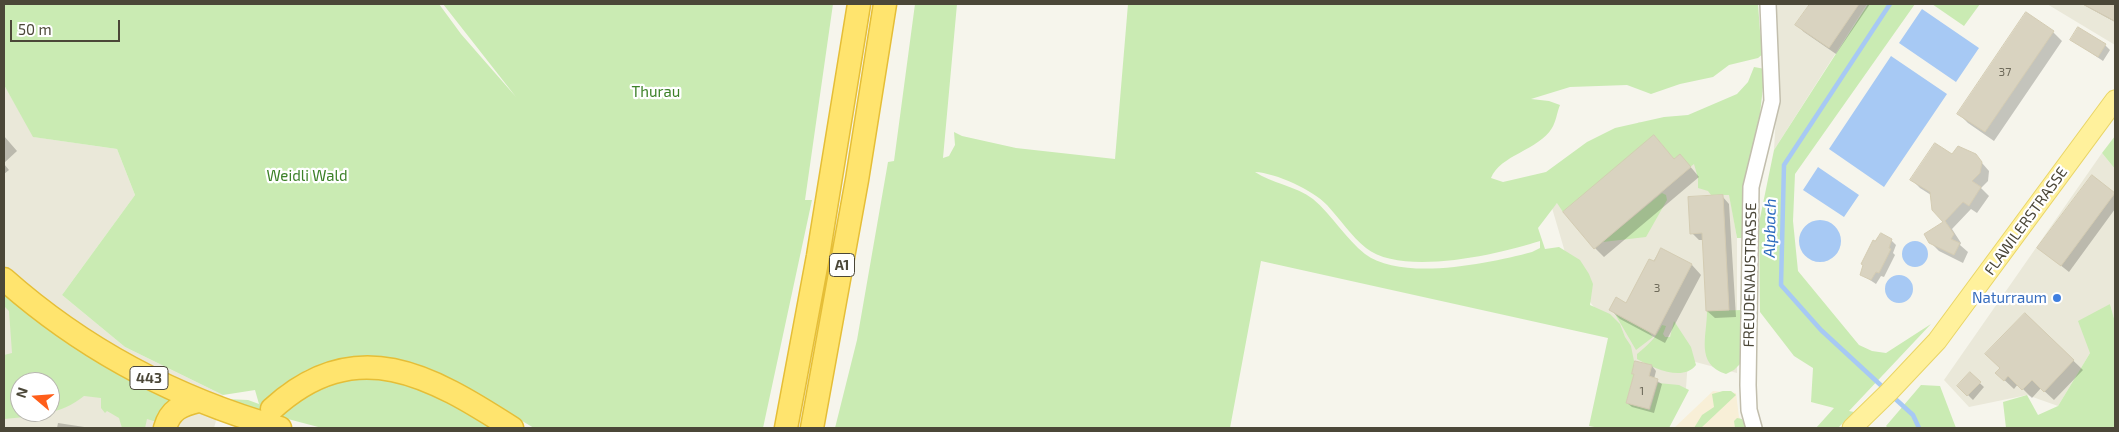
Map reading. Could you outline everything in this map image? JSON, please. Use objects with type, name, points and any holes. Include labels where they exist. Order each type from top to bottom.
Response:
[{"type":"highway","name":"A1","points":[[786,428],[818,256],[858,4]]},
{"type":"highway","name":"A1","points":[[812,428],[851,216],[885,4]]},
{"type":"highway","name":"443","points":[[4,279],[64,327],[145,376],[198,401],[276,418]]},
{"type":"highway","points":[[276,418],[288,393],[305,383],[327,374],[353,368],[379,367],[397,370],[443,386],[512,428]]},
{"type":"highway","points":[[165,428],[173,411],[198,401]]},
{"type":"main road","name":"FLAWILERSTRASSE","points":[[1858,422],[1938,341],[2115,100]]},
{"type":"street","name":"FREUDENAUSTRASSE","points":[[1754,428],[1749,410],[1748,385],[1751,187],[1772,101],[1768,4]]},
{"type":"shaded area","points":[[1775,4],[1867,4],[1774,150],[1778,81]]},
{"type":"shaded area","points":[[2047,4],[2115,4],[2115,45]]},
{"type":"shaded area","points":[[4,85],[34,137],[117,149],[135,195],[62,295],[125,347],[223,395],[214,428],[4,428]]},
{"type":"shaded area","points":[[1639,122],[1725,168],[1737,238],[1737,373],[1688,360],[1686,388],[1665,422],[1610,407],[1623,349],[1572,276],[1552,208]]},
{"type":"shaded area","points":[[2102,153],[2115,169],[2115,322],[2110,304],[2090,353],[2058,406],[2027,395],[1969,407],[1944,380]]},
{"type":"shaded area","points":[[1713,391],[1736,393],[1739,417],[1747,428],[1674,428]]},
{"type":"green space","name":"Weidli Wald","points":[[4,4],[439,4],[461,34],[516,97],[443,4],[833,4],[805,200],[812,200],[763,428],[534,428],[500,408],[397,360],[359,357],[340,359],[306,370],[282,385],[260,405],[276,410],[317,382],[387,373],[502,428],[322,428],[269,414],[226,399],[248,400],[259,404],[255,390],[223,395],[125,347],[62,295],[135,195],[117,149],[33,137],[4,85]]},
{"type":"green space","points":[[915,4],[957,4],[943,158],[949,156],[955,145],[954,132],[962,136],[1016,148],[1115,159],[1128,4],[1758,4],[1764,53],[1758,58],[1729,65],[1713,77],[1680,84],[1651,94],[1627,85],[1570,87],[1531,99],[1549,101],[1560,105],[1553,126],[1546,136],[1538,142],[1502,164],[1491,178],[1503,182],[1546,172],[1587,142],[1615,128],[1664,117],[1688,115],[1737,94],[1748,82],[1754,67],[1765,69],[1760,114],[1747,169],[1742,238],[1737,238],[1729,195],[1711,195],[1708,191],[1698,188],[1698,178],[1694,164],[1690,167],[1680,154],[1674,159],[1655,136],[1563,212],[1557,203],[1538,228],[1545,249],[1559,247],[1580,260],[1593,284],[1590,305],[1610,314],[1620,324],[1631,346],[1634,361],[1634,374],[1626,403],[1650,410],[1658,383],[1679,385],[1689,390],[1669,428],[1600,428],[1589,426],[1608,338],[1261,261],[1230,428],[835,428],[857,340],[888,162],[894,161]],"holes":[[[1255,172],[1264,173],[1304,188],[1321,199],[1350,233],[1366,248],[1382,257],[1403,261],[1426,262],[1477,257],[1540,241],[1540,248],[1532,252],[1494,261],[1447,268],[1423,269],[1401,267],[1381,262],[1358,248],[1313,199]]]},
{"type":"green space","points":[[1868,4],[1915,4],[1795,174],[1793,221],[1798,271],[1859,345],[1872,351],[1886,353],[1931,324],[1849,411],[1854,412],[1838,428],[1816,428],[1834,408],[1811,402],[1813,368],[1794,356],[1760,312],[1759,223],[1774,150]]},
{"type":"green space","points":[[1932,4],[1980,4],[1964,26]]},
{"type":"green space","points":[[2115,136],[2115,169],[2102,153]]},
{"type":"green space","points":[[1662,193],[1666,195],[1667,200],[1646,237],[1603,242]]},
{"type":"green space","points":[[4,291],[43,324],[103,366],[171,401],[160,423],[147,419],[145,428],[122,428],[119,418],[107,411],[105,413],[101,408],[101,398],[84,396],[60,409],[60,372],[10,372],[10,418],[4,419],[4,355],[12,353],[9,311],[4,306]]},
{"type":"green space","points":[[2110,304],[2115,322],[2115,428],[2006,428],[2003,402],[2027,395],[2038,415],[2058,406],[2090,353],[2078,321]]},
{"type":"green space","points":[[1743,310],[1741,363],[1734,370],[1726,374],[1710,364],[1706,357],[1707,311]]},
{"type":"green space","points":[[1615,314],[1649,332],[1653,337],[1636,350]]},
{"type":"green space","points":[[1674,321],[1691,347],[1696,365],[1690,370],[1676,373],[1659,369],[1637,359],[1637,354],[1651,341],[1662,325],[1666,326],[1663,334],[1665,337],[1670,337]]},
{"type":"green space","points":[[1921,385],[1940,386],[1956,428],[1888,428],[1886,426]]},
{"type":"green space","points":[[1731,391],[1736,395],[1701,428],[1694,428],[1702,415],[1714,407],[1712,394]]},
{"type":"green space","points":[[1737,418],[1742,419],[1747,428],[1735,428],[1734,421]]},
{"type":"water","points":[[1922,9],[1979,48],[1956,82],[1899,43]]},
{"type":"water","points":[[1891,56],[1947,94],[1884,187],[1829,149]]},
{"type":"water","points":[[1818,167],[1859,195],[1844,217],[1803,190]]},
{"type":"water","points":[[1816,220],[1824,220],[1835,226],[1841,241],[1835,256],[1824,262],[1816,262],[1805,256],[1799,245],[1799,237],[1805,226]]},
{"type":"water","points":[[1915,241],[1924,245],[1928,254],[1924,263],[1915,267],[1906,263],[1902,254],[1906,245]]},
{"type":"water","points":[[1899,275],[1909,279],[1913,289],[1909,299],[1899,303],[1889,299],[1885,289],[1889,279]]},
{"type":"building","points":[[1810,4],[1859,4],[1829,48],[1795,25]]},
{"type":"building","points":[[2083,4],[2115,4],[2115,21]]},
{"type":"building","points":[[2026,12],[2054,31],[1985,132],[1957,114]]},
{"type":"building","points":[[2078,27],[2106,44],[2098,57],[2070,40]]},
{"type":"building","points":[[1654,135],[1674,159],[1680,154],[1691,167],[1594,249],[1563,212]]},
{"type":"building","points":[[1935,143],[1952,154],[1958,146],[1976,154],[1982,162],[1980,173],[1972,181],[1981,187],[1969,206],[1963,202],[1945,221],[1954,234],[1951,239],[1960,243],[1954,255],[1929,243],[1924,234],[1943,222],[1932,210],[1930,192],[1910,180]]},
{"type":"building","points":[[2092,175],[2115,193],[2061,266],[2037,248]]},
{"type":"building","points":[[1723,195],[1729,310],[1706,311],[1702,233],[1690,234],[1688,197]]},
{"type":"building","points":[[1881,233],[1892,239],[1889,248],[1891,249],[1879,273],[1876,272],[1871,280],[1860,275],[1863,265],[1861,264],[1873,240],[1875,241]]},
{"type":"building","points":[[1661,248],[1692,264],[1655,335],[1609,310],[1616,297],[1626,303],[1649,259],[1654,261]]},
{"type":"building","points":[[2025,313],[2074,360],[2044,392],[2032,380],[2022,390],[2008,376],[2004,381],[1995,373],[2000,368],[1985,354]]},
{"type":"building","points":[[1635,361],[1652,365],[1649,376],[1658,379],[1649,409],[1626,403],[1634,374],[1632,374]]},
{"type":"building","points":[[1970,372],[1981,382],[1967,396],[1957,386]]},
{"type":"waterway","name":"Alpbach","points":[[1886,390],[1821,330],[1781,285],[1784,165],[1890,4]]},
{"type":"waterway","name":"Alpbach","points":[[1891,395],[1913,415],[1919,428]]},
{"type":"place","name":"Naturraum","points":[[2057,298]]},
{"type":"park label","name":"Thurau","points":[[656,92]]}]
